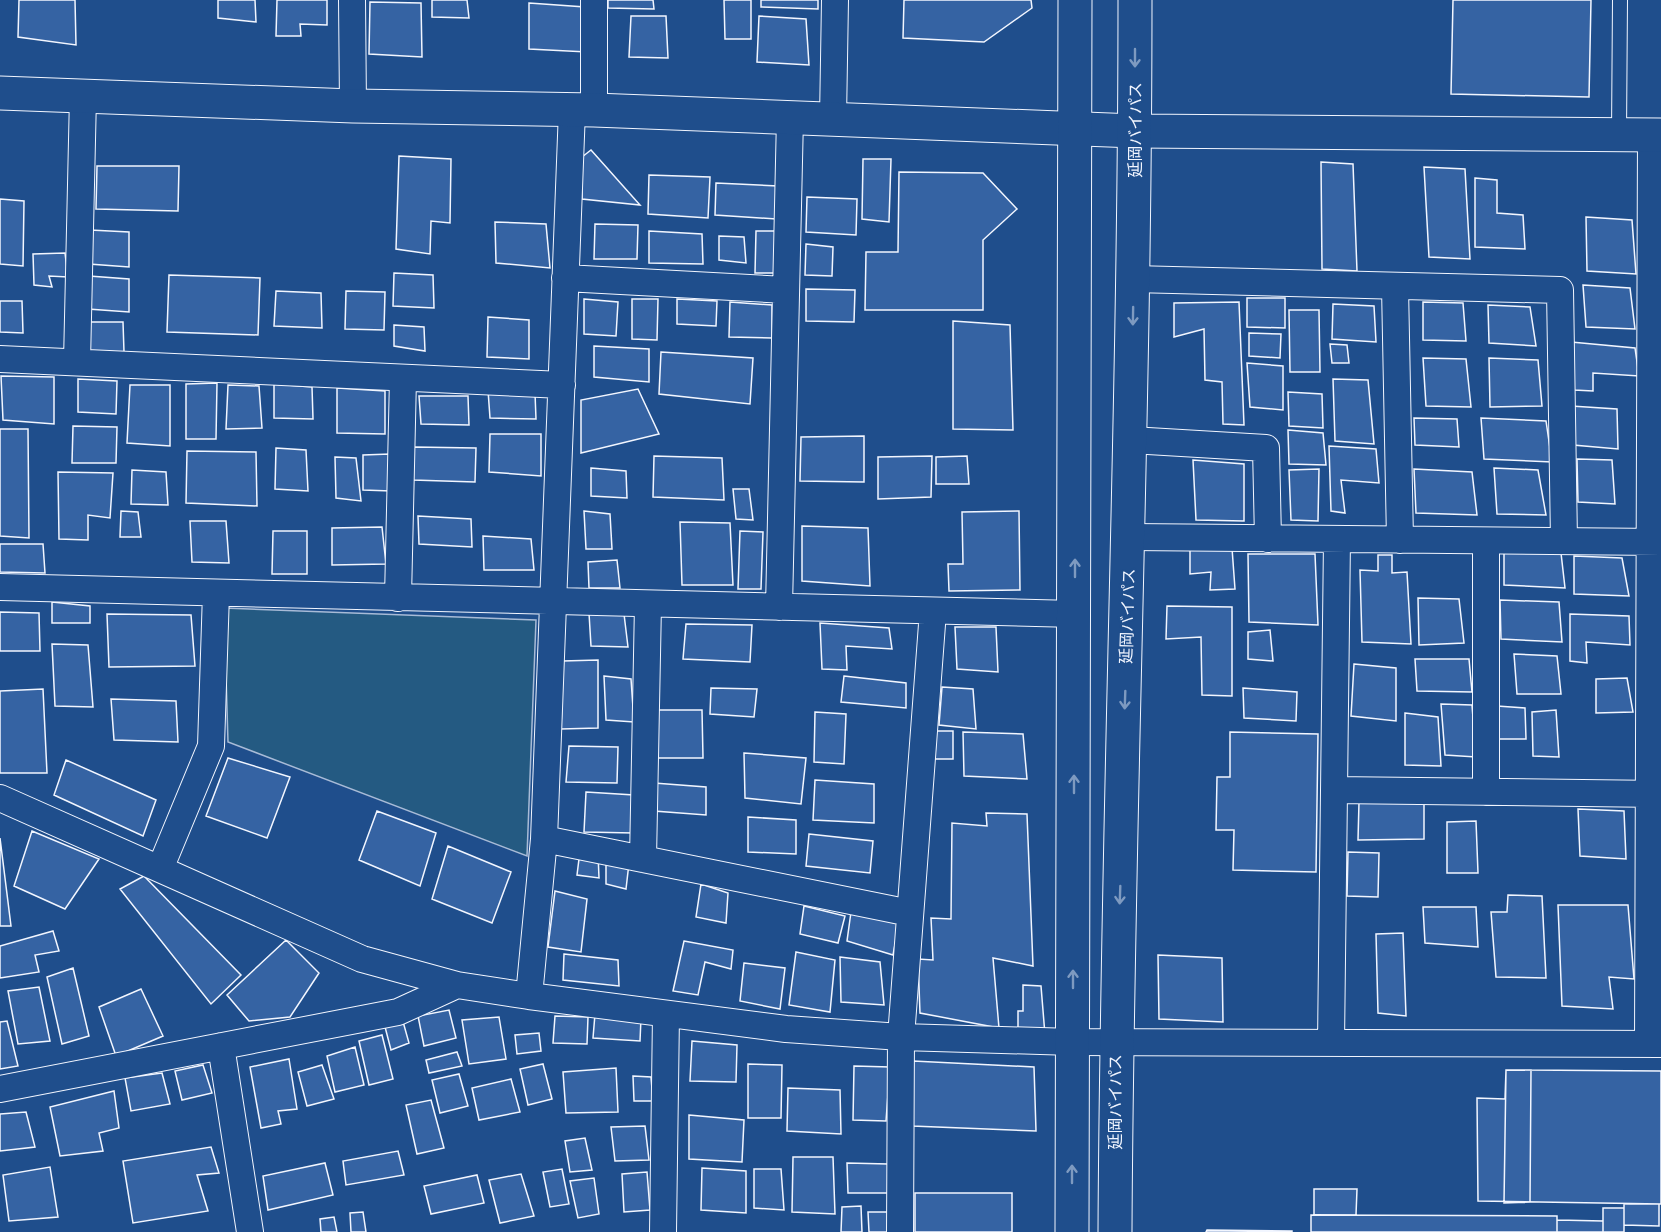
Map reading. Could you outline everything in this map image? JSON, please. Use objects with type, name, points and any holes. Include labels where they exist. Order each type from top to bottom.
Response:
[{"type":"main road","points":[[1072,1232],[1076,129],[1074,0]]},
{"type":"main road","name":"延岡バイパス","points":[[1115,1232],[1116,1042],[1130,537],[1135,0]]},
{"type":"main road","points":[[0,93],[353,106],[833,118],[1135,131],[1656,135]]},
{"type":"street","points":[[352,0],[353,106]]},
{"type":"street","points":[[530,996],[544,839],[565,278],[594,0]]},
{"type":"street","points":[[833,118],[835,0]]},
{"type":"street","points":[[78,363],[83,96]]},
{"type":"street","points":[[779,607],[790,117]]},
{"type":"street","points":[[0,798],[362,959],[457,985],[530,996],[786,1029],[901,1036],[1073,1042],[1654,1044],[1656,135]]},
{"type":"street","points":[[565,278],[786,290]]},
{"type":"street","points":[[1133,279],[1560,290],[1564,541]]},
{"type":"street","points":[[1395,287],[1400,540]]},
{"type":"street","points":[[0,359],[562,385]]},
{"type":"street","points":[[398,598],[403,378]]},
{"type":"street","points":[[1131,440],[1266,448],[1268,539]]},
{"type":"street","points":[[1130,537],[1656,542]]},
{"type":"street","points":[[1331,1043],[1338,539]]},
{"type":"street","points":[[1485,541],[1486,792]]},
{"type":"street","points":[[0,587],[1075,614]]},
{"type":"street","points":[[160,869],[211,746],[216,592]]},
{"type":"street","points":[[643,859],[648,604]]},
{"type":"street","points":[[900,1232],[901,1036],[933,611]]},
{"type":"street","points":[[1334,790],[1655,794]]},
{"type":"street","points":[[544,839],[910,913]]},
{"type":"street","points":[[0,1089],[398,1012],[457,985]]},
{"type":"street","points":[[661,1232],[663,1232],[666,1014]]},
{"type":"street","points":[[220,1046],[249,1232]]},
{"type":"lane","points":[[1619,134],[1620,0]]},
{"type":"shaded area","points":[[224,608],[536,620],[527,856],[228,742]]},
{"type":"building","points":[[19,0],[75,0],[76,45],[18,37]]},
{"type":"building","points":[[218,0],[255,0],[256,22],[218,18]]},
{"type":"building","points":[[277,0],[327,0],[327,25],[300,24],[301,36],[276,36]]},
{"type":"building","points":[[432,0],[467,0],[469,18],[432,17]]},
{"type":"building","points":[[608,0],[653,0],[654,9],[608,8]]},
{"type":"building","points":[[724,0],[751,0],[751,39],[725,39]]},
{"type":"building","points":[[761,0],[818,0],[818,9],[761,7]]},
{"type":"building","points":[[904,0],[1031,0],[1032,8],[984,42],[903,38]]},
{"type":"building","points":[[1453,0],[1591,0],[1589,97],[1451,94]]},
{"type":"building","points":[[370,2],[421,3],[422,57],[369,54]]},
{"type":"building","points":[[529,3],[585,7],[587,52],[529,49]]},
{"type":"building","points":[[631,16],[666,16],[668,58],[629,57]]},
{"type":"building","points":[[759,16],[806,19],[809,65],[757,62]]},
{"type":"building","points":[[591,150],[640,205],[582,199],[582,157]]},
{"type":"building","points":[[399,156],[451,159],[450,223],[431,221],[430,254],[396,249]]},
{"type":"building","points":[[863,159],[891,159],[889,222],[862,219]]},
{"type":"building","points":[[1321,162],[1353,164],[1357,271],[1322,269]]},
{"type":"building","points":[[97,166],[179,166],[178,211],[96,209]]},
{"type":"building","points":[[1424,167],[1465,169],[1470,259],[1429,257]]},
{"type":"building","points":[[899,172],[983,173],[1017,209],[983,240],[983,310],[865,310],[866,252],[898,252]]},
{"type":"building","points":[[649,175],[710,177],[708,218],[648,214]]},
{"type":"building","points":[[1475,178],[1497,180],[1497,213],[1523,215],[1525,249],[1475,247]]},
{"type":"building","points":[[716,183],[778,186],[776,219],[715,215]]},
{"type":"building","points":[[807,197],[857,199],[856,235],[806,232]]},
{"type":"building","points":[[0,199],[24,201],[23,266],[0,264]]},
{"type":"building","points":[[1586,217],[1632,220],[1636,274],[1587,271]]},
{"type":"building","points":[[495,222],[546,224],[550,268],[496,263]]},
{"type":"building","points":[[595,224],[638,225],[637,259],[594,259]]},
{"type":"building","points":[[90,230],[129,232],[129,267],[89,264]]},
{"type":"building","points":[[649,231],[702,234],[703,264],[649,263]]},
{"type":"building","points":[[756,231],[776,231],[777,273],[755,273]]},
{"type":"building","points":[[719,236],[744,237],[746,263],[719,260]]},
{"type":"building","points":[[806,244],[833,247],[832,276],[805,275]]},
{"type":"building","points":[[65,253],[68,277],[49,276],[52,287],[34,285],[33,254]]},
{"type":"building","points":[[394,273],[433,275],[434,308],[393,306]]},
{"type":"building","points":[[169,275],[260,278],[258,335],[167,332]]},
{"type":"building","points":[[89,276],[129,279],[129,312],[88,309]]},
{"type":"building","points":[[1583,285],[1630,288],[1635,329],[1586,327]]},
{"type":"building","points":[[806,289],[855,290],[854,322],[806,321]]},
{"type":"building","points":[[276,291],[321,293],[322,328],[274,326]]},
{"type":"building","points":[[346,291],[385,292],[384,330],[345,329]]},
{"type":"building","points":[[1247,298],[1285,298],[1285,328],[1247,327]]},
{"type":"building","points":[[584,299],[618,302],[616,336],[584,334]]},
{"type":"building","points":[[632,299],[658,299],[657,340],[632,339]]},
{"type":"building","points":[[677,299],[717,301],[716,326],[677,324]]},
{"type":"building","points":[[0,301],[22,301],[23,333],[0,332]]},
{"type":"building","points":[[730,302],[772,305],[772,338],[729,337]]},
{"type":"building","points":[[1239,302],[1244,425],[1223,424],[1222,382],[1205,380],[1204,329],[1174,337],[1174,303]]},
{"type":"building","points":[[1423,302],[1463,303],[1466,341],[1423,340]]},
{"type":"building","points":[[1333,304],[1374,306],[1376,342],[1332,339]]},
{"type":"building","points":[[1488,305],[1530,307],[1536,346],[1489,343]]},
{"type":"building","points":[[1289,310],[1319,310],[1320,372],[1290,372]]},
{"type":"building","points":[[488,317],[529,320],[529,359],[487,357]]},
{"type":"building","points":[[953,321],[1010,325],[1013,430],[953,429]]},
{"type":"building","points":[[89,322],[123,322],[124,352],[88,351]]},
{"type":"building","points":[[394,325],[424,327],[425,351],[394,346]]},
{"type":"building","points":[[1249,333],[1281,334],[1280,358],[1249,356]]},
{"type":"building","points":[[1571,342],[1635,348],[1639,376],[1593,373],[1593,391],[1574,390]]},
{"type":"building","points":[[1330,344],[1347,345],[1349,363],[1332,363]]},
{"type":"building","points":[[594,346],[649,349],[649,382],[594,377]]},
{"type":"building","points":[[661,352],[753,358],[750,404],[659,394]]},
{"type":"building","points":[[1423,358],[1466,359],[1471,407],[1426,406]]},
{"type":"building","points":[[1489,358],[1538,360],[1542,406],[1490,407]]},
{"type":"building","points":[[1247,363],[1283,366],[1283,410],[1250,407]]},
{"type":"building","points":[[1,376],[54,377],[54,424],[3,420]]},
{"type":"building","points":[[78,379],[117,381],[116,414],[78,412]]},
{"type":"building","points":[[1333,379],[1368,380],[1374,444],[1335,441]]},
{"type":"building","points":[[217,383],[216,439],[186,439],[186,384]]},
{"type":"building","points":[[274,384],[312,387],[313,419],[274,418]]},
{"type":"building","points":[[130,385],[170,385],[170,446],[127,443]]},
{"type":"building","points":[[228,385],[259,386],[262,428],[226,429]]},
{"type":"building","points":[[337,388],[385,391],[385,434],[337,433]]},
{"type":"building","points":[[638,389],[659,434],[581,453],[581,400]]},
{"type":"building","points":[[488,390],[535,393],[536,419],[490,418]]},
{"type":"building","points":[[1288,392],[1322,394],[1323,428],[1289,426]]},
{"type":"building","points":[[419,396],[468,396],[469,425],[421,424]]},
{"type":"building","points":[[1571,406],[1617,409],[1618,449],[1573,445]]},
{"type":"building","points":[[1414,418],[1457,419],[1459,447],[1415,445]]},
{"type":"building","points":[[1481,418],[1546,421],[1552,462],[1484,459]]},
{"type":"building","points":[[73,426],[117,427],[116,463],[72,463]]},
{"type":"building","points":[[0,429],[28,429],[29,538],[0,536]]},
{"type":"building","points":[[1288,430],[1323,433],[1326,465],[1289,464]]},
{"type":"building","points":[[490,434],[541,434],[541,476],[489,472]]},
{"type":"building","points":[[864,436],[864,482],[800,481],[801,437]]},
{"type":"building","points":[[1329,446],[1376,449],[1379,483],[1341,480],[1345,513],[1331,511]]},
{"type":"building","points":[[414,447],[476,448],[475,482],[413,480]]},
{"type":"building","points":[[276,448],[306,450],[308,491],[275,489]]},
{"type":"building","points":[[187,451],[256,452],[257,506],[186,503]]},
{"type":"building","points":[[390,454],[391,491],[363,490],[363,455]]},
{"type":"building","points":[[654,456],[722,458],[724,500],[653,497]]},
{"type":"building","points":[[932,456],[931,497],[878,499],[878,457]]},
{"type":"building","points":[[967,456],[969,484],[936,484],[936,457]]},
{"type":"building","points":[[335,457],[356,458],[361,501],[336,498]]},
{"type":"building","points":[[1577,459],[1612,460],[1615,504],[1578,502]]},
{"type":"building","points":[[1193,460],[1244,464],[1244,521],[1196,520]]},
{"type":"building","points":[[591,468],[626,471],[627,498],[591,496]]},
{"type":"building","points":[[1494,468],[1538,470],[1546,515],[1497,514]]},
{"type":"building","points":[[1319,469],[1318,521],[1291,520],[1289,470]]},
{"type":"building","points":[[1414,469],[1472,472],[1477,515],[1416,513]]},
{"type":"building","points":[[132,470],[166,472],[168,505],[131,504]]},
{"type":"building","points":[[58,472],[113,473],[110,518],[88,515],[88,540],[59,539]]},
{"type":"building","points":[[733,489],[749,489],[753,520],[736,519]]},
{"type":"building","points":[[121,511],[138,512],[141,537],[120,537]]},
{"type":"building","points":[[584,511],[610,514],[612,549],[586,549]]},
{"type":"building","points":[[1019,511],[1020,590],[949,591],[948,564],[963,564],[962,512]]},
{"type":"building","points":[[418,516],[471,519],[472,547],[419,544]]},
{"type":"building","points":[[190,521],[226,521],[229,563],[192,562]]},
{"type":"building","points":[[680,522],[730,523],[733,585],[682,585]]},
{"type":"building","points":[[802,526],[868,528],[870,586],[802,581]]},
{"type":"building","points":[[382,527],[386,564],[332,565],[332,528]]},
{"type":"building","points":[[273,531],[307,531],[307,574],[272,574]]},
{"type":"building","points":[[740,531],[763,532],[761,589],[738,589]]},
{"type":"building","points":[[483,536],[531,539],[534,570],[484,570]]},
{"type":"building","points":[[0,544],[43,544],[45,573],[0,572]]},
{"type":"building","points":[[1190,547],[1232,548],[1235,589],[1210,590],[1211,572],[1190,574]]},
{"type":"building","points":[[1504,550],[1561,553],[1565,588],[1504,585]]},
{"type":"building","points":[[1248,554],[1315,554],[1318,625],[1249,622]]},
{"type":"building","points":[[1378,555],[1392,555],[1392,573],[1407,572],[1411,644],[1362,642],[1360,570],[1378,571]]},
{"type":"building","points":[[1574,556],[1622,558],[1629,596],[1574,594]]},
{"type":"building","points":[[617,560],[620,588],[589,588],[588,562]]},
{"type":"building","points":[[1418,598],[1459,599],[1464,643],[1419,645]]},
{"type":"building","points":[[1500,600],[1559,602],[1562,642],[1501,639]]},
{"type":"building","points":[[52,602],[90,606],[90,623],[52,623]]},
{"type":"building","points":[[1167,606],[1232,607],[1232,696],[1202,695],[1201,637],[1166,639]]},
{"type":"building","points":[[0,612],[39,613],[40,651],[0,651]]},
{"type":"building","points":[[589,613],[624,614],[628,647],[591,646]]},
{"type":"building","points":[[107,614],[191,615],[195,666],[109,667]]},
{"type":"building","points":[[1570,614],[1629,616],[1630,645],[1586,642],[1587,663],[1570,661]]},
{"type":"building","points":[[820,623],[889,628],[892,649],[846,646],[847,670],[822,669]]},
{"type":"building","points":[[686,624],[752,625],[750,662],[683,659]]},
{"type":"building","points":[[955,627],[996,627],[998,672],[957,669]]},
{"type":"building","points":[[1270,630],[1273,661],[1248,659],[1248,632]]},
{"type":"building","points":[[52,644],[88,645],[93,707],[55,706]]},
{"type":"building","points":[[1514,654],[1557,656],[1561,694],[1517,694]]},
{"type":"building","points":[[1415,659],[1469,659],[1472,692],[1417,691]]},
{"type":"building","points":[[598,660],[598,728],[561,729],[563,661]]},
{"type":"building","points":[[1354,664],[1396,668],[1396,721],[1351,716]]},
{"type":"building","points":[[604,676],[631,679],[634,722],[606,720]]},
{"type":"building","points":[[844,676],[906,683],[906,708],[841,702]]},
{"type":"building","points":[[1627,678],[1633,712],[1596,713],[1596,679]]},
{"type":"building","points":[[942,687],[973,689],[976,729],[939,725]]},
{"type":"building","points":[[711,688],[757,689],[754,717],[710,714]]},
{"type":"building","points":[[1243,688],[1297,692],[1296,721],[1244,718]]},
{"type":"building","points":[[43,689],[47,773],[0,773],[0,691]]},
{"type":"building","points":[[111,699],[176,701],[178,742],[114,740]]},
{"type":"building","points":[[1441,704],[1472,705],[1476,757],[1445,755]]},
{"type":"building","points":[[1497,706],[1525,708],[1526,739],[1497,739]]},
{"type":"building","points":[[658,710],[702,710],[703,758],[658,758]]},
{"type":"building","points":[[1556,710],[1559,757],[1533,756],[1532,712]]},
{"type":"building","points":[[815,712],[846,714],[844,764],[814,762]]},
{"type":"building","points":[[1405,713],[1438,717],[1441,766],[1405,765]]},
{"type":"building","points":[[936,731],[953,731],[953,759],[935,759]]},
{"type":"building","points":[[963,732],[1023,734],[1027,779],[964,776]]},
{"type":"building","points":[[1230,732],[1318,734],[1316,872],[1233,870],[1234,830],[1216,830],[1217,777],[1230,777]]},
{"type":"building","points":[[569,746],[618,747],[617,783],[566,782]]},
{"type":"building","points":[[744,753],[806,758],[801,804],[745,798]]},
{"type":"building","points":[[228,758],[290,777],[267,838],[206,816]]},
{"type":"building","points":[[66,760],[156,800],[143,836],[54,795]]},
{"type":"building","points":[[815,780],[874,784],[874,823],[813,820]]},
{"type":"building","points":[[654,783],[706,787],[706,815],[654,811]]},
{"type":"building","points":[[586,792],[634,795],[634,833],[584,832]]},
{"type":"building","points":[[1359,802],[1424,803],[1424,839],[1358,840]]},
{"type":"building","points":[[1578,809],[1624,811],[1626,859],[1580,856]]},
{"type":"building","points":[[377,811],[436,833],[420,886],[359,860]]},
{"type":"building","points":[[986,813],[1027,814],[1033,966],[993,958],[999,1028],[920,1013],[918,959],[933,960],[931,918],[951,919],[952,823],[987,826]]},
{"type":"building","points":[[748,817],[796,820],[796,854],[748,852]]},
{"type":"building","points":[[1476,821],[1478,873],[1447,873],[1447,822]]},
{"type":"building","points":[[32,831],[99,859],[65,909],[14,886]]},
{"type":"building","points":[[809,834],[873,841],[870,873],[806,866]]},
{"type":"building","points":[[0,838],[11,926],[0,926]]},
{"type":"building","points":[[448,846],[511,872],[492,923],[432,899]]},
{"type":"building","points":[[580,851],[598,853],[599,878],[577,875]]},
{"type":"building","points":[[1348,852],[1379,853],[1378,897],[1347,896]]},
{"type":"building","points":[[606,858],[629,863],[626,889],[606,884]]},
{"type":"building","points":[[144,876],[241,975],[211,1004],[120,889]]},
{"type":"building","points":[[701,884],[728,893],[726,923],[696,917]]},
{"type":"building","points":[[555,891],[587,899],[581,952],[548,947]]},
{"type":"building","points":[[1508,895],[1542,896],[1546,978],[1496,977],[1491,912],[1507,912]]},
{"type":"building","points":[[1558,905],[1628,905],[1634,979],[1609,977],[1613,1009],[1562,1006]]},
{"type":"building","points":[[804,906],[845,916],[838,943],[800,934]]},
{"type":"building","points":[[1423,907],[1476,907],[1478,947],[1425,943]]},
{"type":"building","points":[[851,912],[899,924],[893,955],[847,941]]},
{"type":"building","points":[[53,931],[59,951],[35,955],[39,972],[0,978],[0,946]]},
{"type":"building","points":[[1403,933],[1406,1016],[1378,1013],[1376,934]]},
{"type":"building","points":[[286,940],[319,973],[290,1017],[249,1021],[227,995]]},
{"type":"building","points":[[684,941],[733,950],[731,969],[705,962],[698,995],[673,991]]},
{"type":"building","points":[[796,952],[835,960],[830,1012],[789,1005]]},
{"type":"building","points":[[564,954],[618,960],[619,986],[563,980]]},
{"type":"building","points":[[1158,955],[1222,958],[1223,1022],[1159,1019]]},
{"type":"building","points":[[840,957],[880,962],[884,1005],[841,1002]]},
{"type":"building","points":[[744,963],[785,968],[780,1009],[740,1001]]},
{"type":"building","points":[[73,968],[89,1036],[62,1044],[47,977]]},
{"type":"building","points":[[1023,985],[1041,986],[1045,1035],[1018,1033],[1018,1011],[1023,1011]]},
{"type":"building","points":[[39,987],[50,1041],[18,1044],[8,991]]},
{"type":"building","points":[[141,989],[163,1036],[116,1056],[99,1007]]},
{"type":"building","points":[[449,1010],[456,1038],[424,1046],[418,1016]]},
{"type":"building","points":[[595,1014],[641,1018],[640,1041],[593,1038]]},
{"type":"building","points":[[555,1016],[588,1017],[587,1044],[553,1043]]},
{"type":"building","points":[[499,1017],[506,1059],[469,1064],[462,1020]]},
{"type":"building","points":[[402,1018],[409,1043],[391,1050],[384,1023]]},
{"type":"building","points":[[7,1021],[18,1066],[0,1069],[0,1022]]},
{"type":"building","points":[[539,1033],[541,1051],[517,1054],[515,1035]]},
{"type":"building","points":[[382,1035],[393,1079],[369,1085],[359,1041]]},
{"type":"building","points":[[692,1041],[737,1045],[736,1082],[690,1081]]},
{"type":"building","points":[[355,1047],[364,1085],[335,1092],[327,1056]]},
{"type":"building","points":[[457,1052],[462,1066],[429,1073],[426,1060]]},
{"type":"building","points":[[289,1059],[297,1109],[278,1111],[281,1124],[261,1128],[250,1067]]},
{"type":"building","points":[[913,1061],[1034,1067],[1036,1131],[912,1126]]},
{"type":"building","points":[[543,1064],[552,1099],[528,1105],[520,1069]]},
{"type":"building","points":[[748,1064],[782,1065],[781,1118],[748,1118]]},
{"type":"building","points":[[203,1065],[212,1093],[182,1100],[175,1071]]},
{"type":"building","points":[[322,1065],[334,1099],[307,1106],[298,1072]]},
{"type":"building","points":[[854,1066],[890,1067],[886,1121],[853,1120]]},
{"type":"building","points":[[616,1068],[618,1112],[566,1113],[563,1072]]},
{"type":"building","points":[[1506,1070],[1661,1071],[1661,1204],[1478,1201],[1477,1098],[1505,1099]]},
{"type":"building","points":[[1506,1070],[1531,1070],[1530,1202],[1504,1203]]},
{"type":"building","points":[[162,1073],[170,1104],[131,1111],[125,1078]]},
{"type":"building","points":[[459,1074],[468,1106],[440,1113],[432,1080]]},
{"type":"building","points":[[633,1076],[651,1077],[653,1101],[634,1101]]},
{"type":"building","points":[[511,1079],[520,1112],[479,1120],[472,1088]]},
{"type":"building","points":[[788,1088],[840,1090],[841,1134],[787,1131]]},
{"type":"building","points":[[114,1091],[119,1128],[99,1133],[103,1151],[60,1156],[50,1107]]},
{"type":"building","points":[[431,1100],[444,1148],[417,1154],[406,1105]]},
{"type":"building","points":[[26,1112],[35,1147],[0,1151],[0,1114]]},
{"type":"building","points":[[689,1115],[744,1120],[742,1162],[689,1159]]},
{"type":"building","points":[[645,1126],[649,1160],[615,1161],[611,1127]]},
{"type":"building","points":[[585,1138],[592,1170],[570,1172],[565,1141]]},
{"type":"building","points":[[211,1147],[219,1173],[197,1175],[208,1211],[133,1223],[123,1161]]},
{"type":"building","points":[[398,1151],[404,1175],[346,1185],[343,1161]]},
{"type":"building","points":[[793,1157],[833,1157],[835,1214],[792,1212]]},
{"type":"building","points":[[325,1163],[333,1195],[268,1210],[263,1176]]},
{"type":"building","points":[[847,1163],[888,1164],[891,1193],[848,1193]]},
{"type":"building","points":[[50,1167],[58,1217],[9,1221],[3,1175]]},
{"type":"building","points":[[702,1168],[746,1171],[746,1213],[701,1210]]},
{"type":"building","points":[[562,1169],[569,1204],[550,1207],[543,1172]]},
{"type":"building","points":[[754,1169],[781,1169],[784,1210],[754,1208]]},
{"type":"building","points":[[647,1172],[650,1210],[624,1212],[622,1174]]},
{"type":"building","points":[[521,1174],[534,1216],[500,1223],[489,1180]]},
{"type":"building","points":[[477,1175],[484,1203],[431,1214],[424,1186]]},
{"type":"building","points":[[594,1178],[599,1214],[578,1218],[570,1181]]},
{"type":"building","points":[[1314,1189],[1357,1189],[1356,1215],[1314,1215]]},
{"type":"building","points":[[915,1193],[1012,1193],[1012,1232],[915,1232]]},
{"type":"building","points":[[1624,1204],[1659,1204],[1659,1226],[1624,1225]]},
{"type":"building","points":[[861,1206],[862,1232],[841,1232],[842,1207]]},
{"type":"building","points":[[1603,1208],[1624,1208],[1624,1232],[1603,1232]]},
{"type":"building","points":[[363,1212],[366,1232],[351,1232],[350,1213]]},
{"type":"building","points":[[868,1212],[891,1212],[892,1232],[869,1232]]},
{"type":"building","points":[[1311,1215],[1557,1216],[1557,1232],[1311,1232]]},
{"type":"building","points":[[334,1217],[337,1232],[321,1232],[320,1219]]},
{"type":"building","points":[[1557,1220],[1603,1221],[1603,1232],[1557,1232]]},
{"type":"building","points":[[1207,1230],[1292,1231],[1292,1232],[1206,1232]]}]
